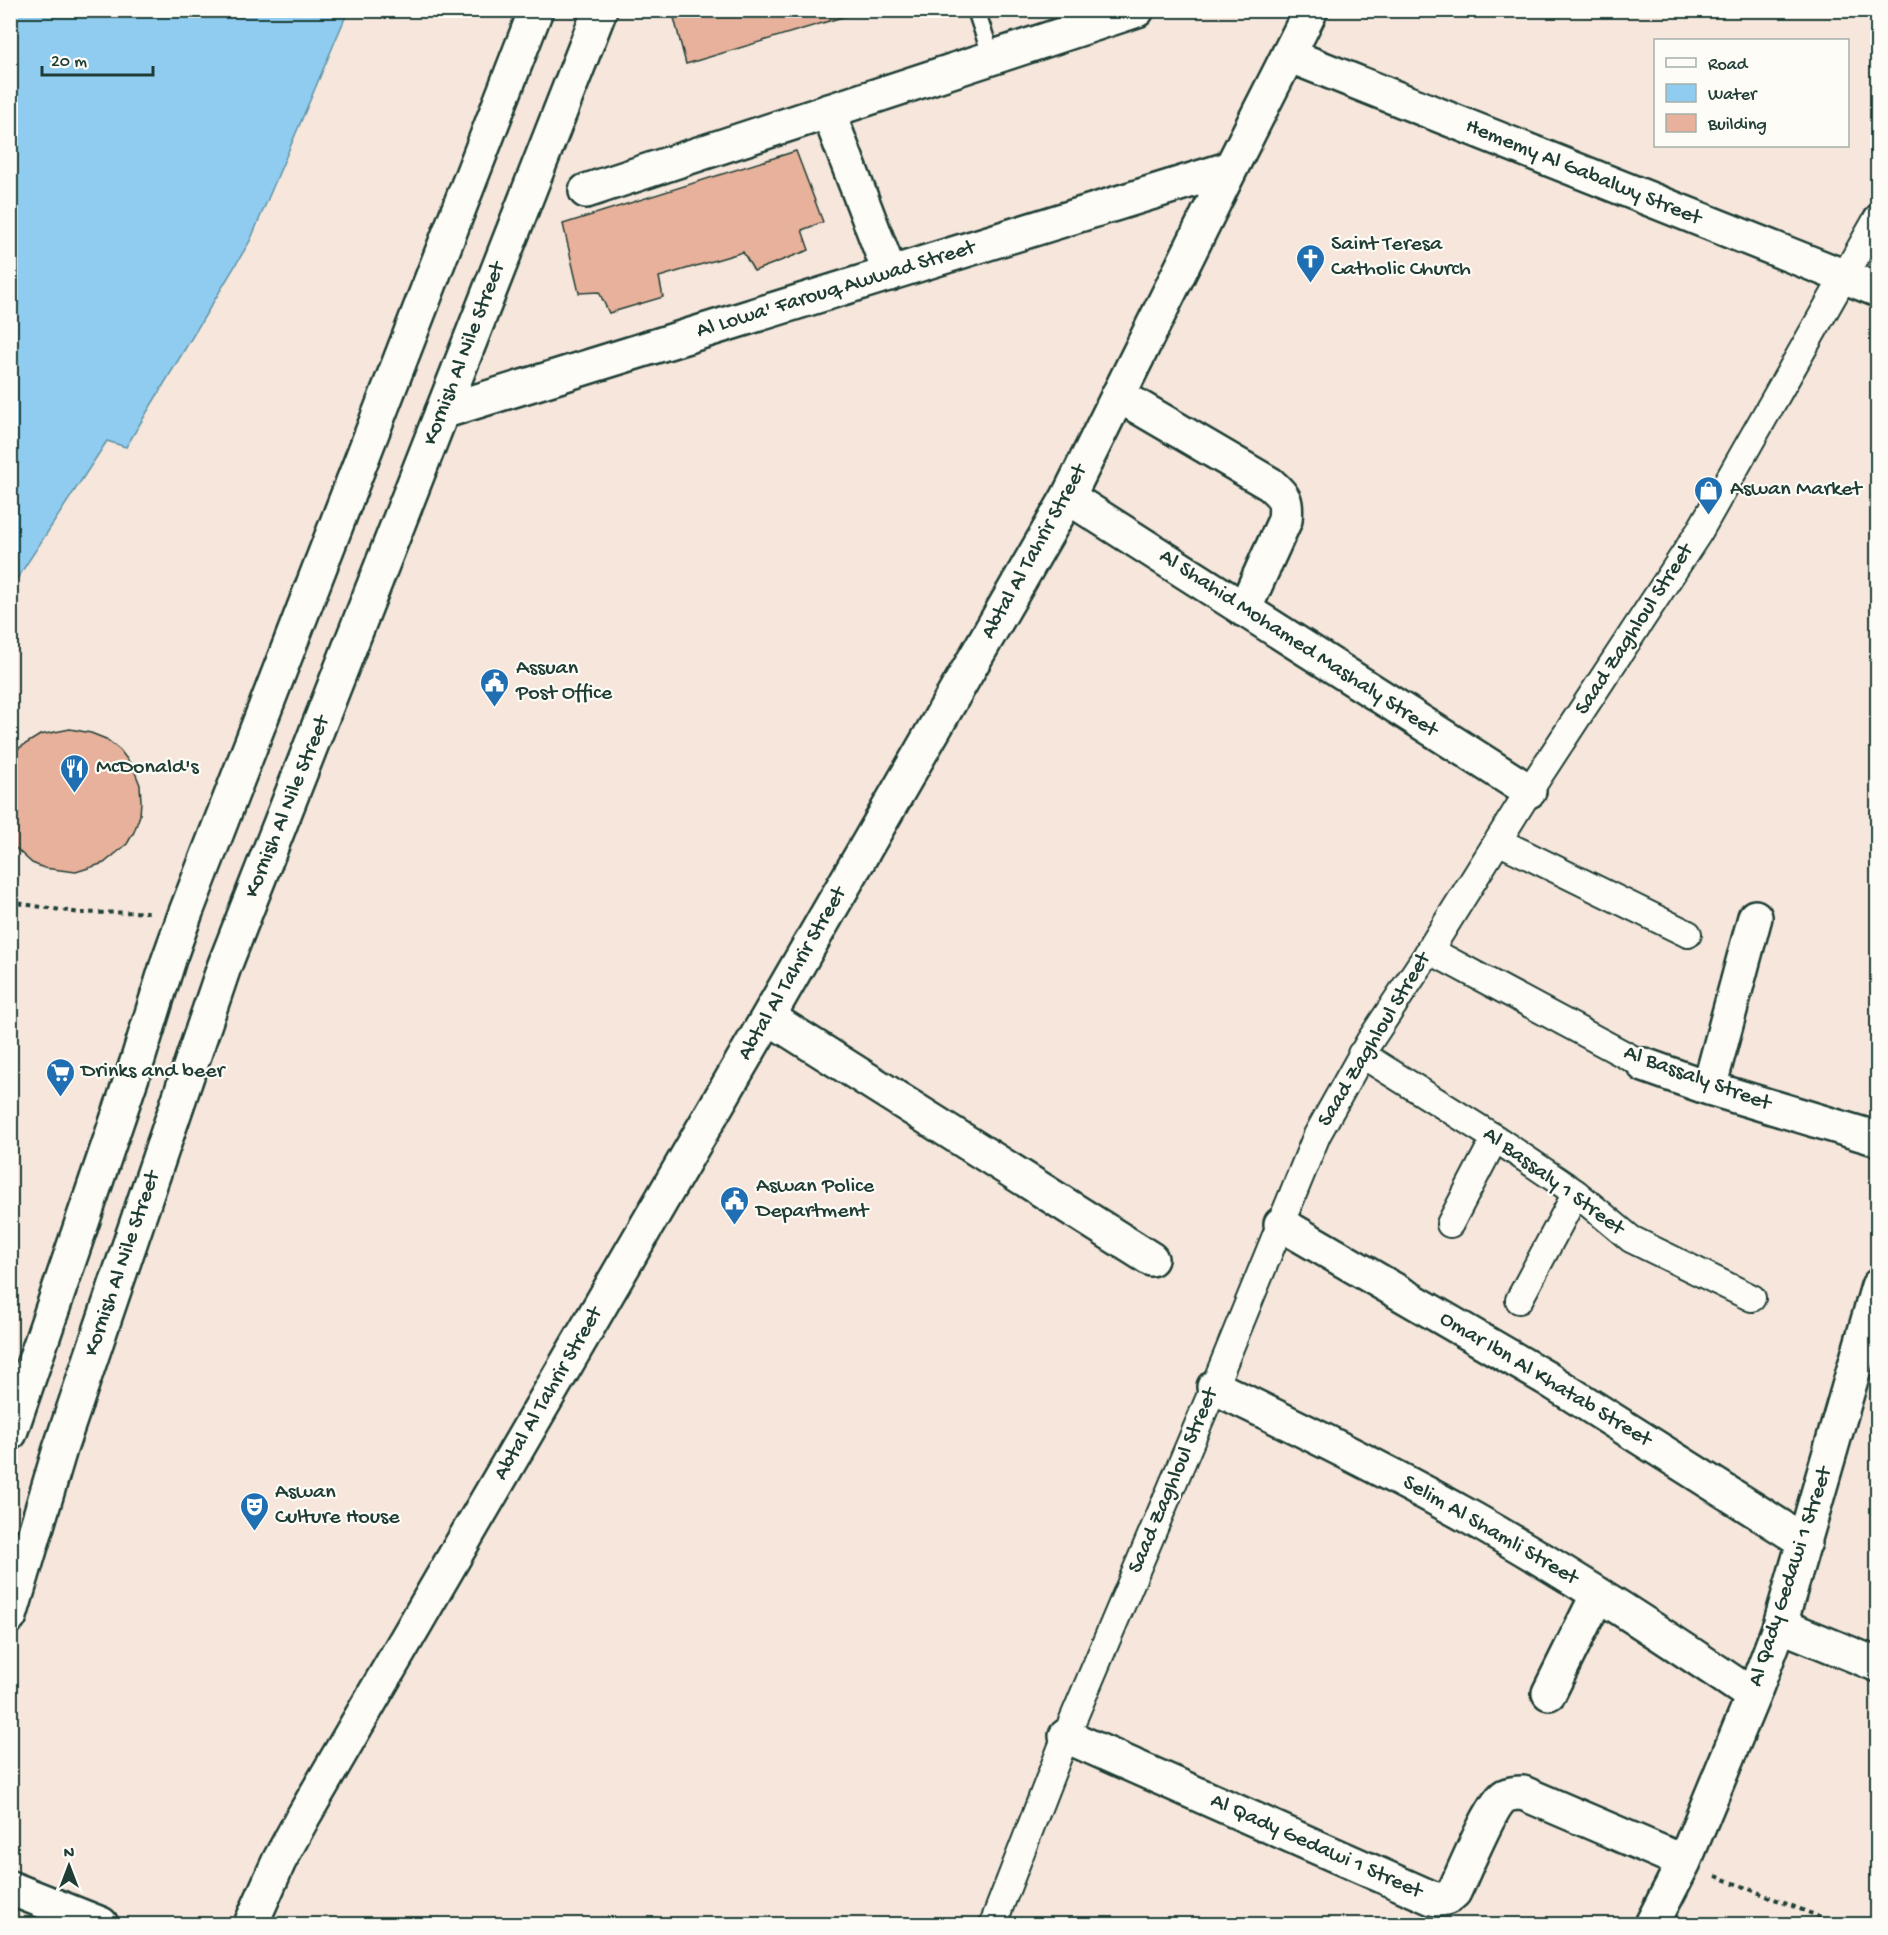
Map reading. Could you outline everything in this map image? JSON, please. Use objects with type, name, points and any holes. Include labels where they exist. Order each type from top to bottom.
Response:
[{"type":"street","points":[[10,1433],[186,912],[536,10]]},
{"type":"street","name":"Kornish Al Nile Street","points":[[10,1616],[60,1449],[220,978],[600,10]]},
{"type":"street","points":[[585,191],[1137,10]]},
{"type":"street","name":"Abtal Al Tahrir Street","points":[[251,1924],[279,1861],[303,1817],[1068,497],[1311,10]]},
{"type":"street","name":"Hememy Al Gabalwy Street","points":[[1288,56],[1878,290]]},
{"type":"street","points":[[828,111],[890,274]]},
{"type":"street","name":"Al Lowa' Farouq Awwad Street","points":[[442,412],[1231,168]]},
{"type":"street","name":"Saad Zaghloul Street","points":[[993,1924],[1066,1736],[1214,1387],[1317,1135],[1361,1054],[1529,791],[1699,532],[1878,217]]},
{"type":"street","points":[[1118,395],[1270,484],[1281,494],[1287,505],[1284,520],[1244,610]]},
{"type":"street","name":"Al Shahid Mohamed Mashaly Street","points":[[1068,497],[1529,791]]},
{"type":"street","points":[[1498,841],[1688,934]]},
{"type":"street","points":[[1709,1088],[1755,917]]},
{"type":"street","name":"Al Bassaly Street","points":[[1429,950],[1644,1065],[1709,1088],[1878,1139]]},
{"type":"street","points":[[768,1017],[1151,1259]]},
{"type":"street","name":"Al Bassaly 1 Street","points":[[1361,1054],[1496,1138],[1576,1193],[1631,1239],[1752,1298]]},
{"type":"street","points":[[1450,1224],[1496,1138]]},
{"type":"street","points":[[1519,1300],[1576,1193]]},
{"type":"street","name":"Omar Ibn Al Khatab Street","points":[[1281,1224],[1546,1378],[1805,1542]]},
{"type":"street","name":"Al Qady Gedawi 1 Street","points":[[1652,1924],[1684,1862],[1754,1696],[1780,1625],[1878,1286]]},
{"type":"street","name":"Selim Al Shamli Street","points":[[1214,1387],[1345,1450],[1464,1514],[1598,1594],[1754,1696]]},
{"type":"street","points":[[1549,1693],[1598,1594]]},
{"type":"street","points":[[1780,1625],[1878,1665]]},
{"type":"street","name":"Al Qady Gedawi 1 Street","points":[[1066,1736],[1432,1899],[1448,1898],[1455,1892],[1494,1809],[1506,1796],[1515,1793],[1524,1793],[1684,1862]]},
{"type":"street","points":[[10,1888],[101,1924]]},
{"type":"lane","points":[[976,10],[992,58]]},
{"type":"path","points":[[10,902],[80,913],[186,912]]},
{"type":"path","points":[[1684,1862],[1838,1924]]},
{"type":"water","points":[[11,10],[348,11],[250,241],[126,447],[107,441],[11,588]]},
{"type":"building","points":[[672,10],[866,10],[686,64]]},
{"type":"building","points":[[796,151],[823,222],[802,230],[809,250],[754,271],[743,252],[659,277],[663,297],[609,313],[599,292],[579,293],[563,224]]},
{"type":"building","name":"McDonald's","points":[[70,729],[106,739],[120,750],[133,767],[140,785],[141,801],[140,815],[127,844],[104,863],[76,872],[44,868],[32,863],[10,843],[10,759],[19,748],[40,735]]},
{"type":"place","name":"Saint Teresa Catholic Church","points":[[1310,284]]},
{"type":"place","name":"Aswan Market","points":[[1709,516]]},
{"type":"place","name":"Assuan Post Office","points":[[495,708]]},
{"type":"place","name":"McDonald's","points":[[75,794]]},
{"type":"place","name":"Drinks and beer","points":[[60,1098]]},
{"type":"place","name":"Aswan Police Department","points":[[735,1226]]},
{"type":"place","name":"Aswan Culture House","points":[[254,1532]]}]
